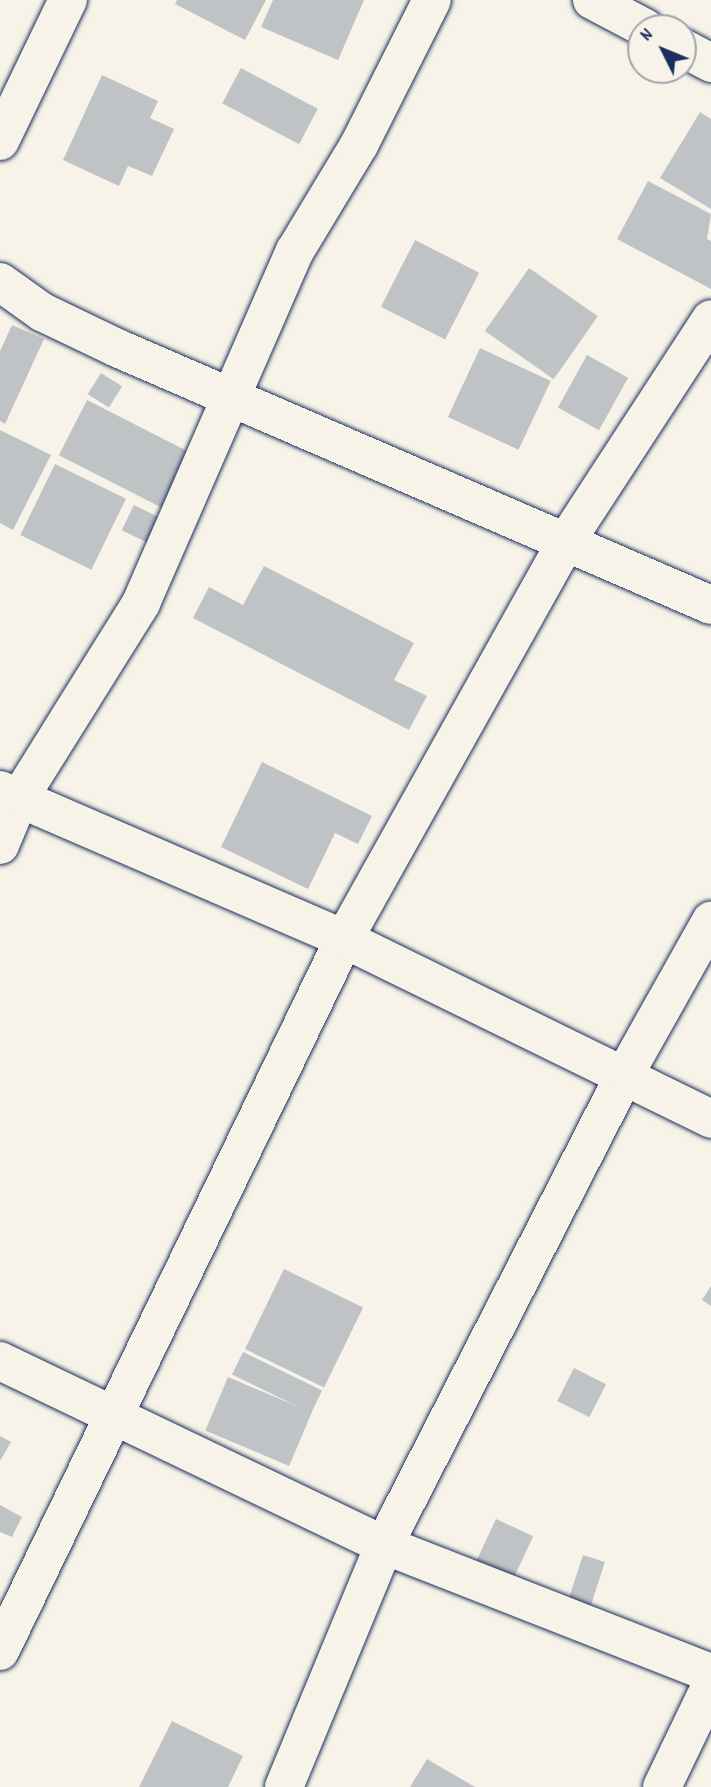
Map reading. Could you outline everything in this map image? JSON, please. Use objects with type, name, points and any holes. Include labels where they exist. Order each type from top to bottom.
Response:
[{"type":"street","points":[[0,141],[68,0]]},
{"type":"street","points":[[0,845],[10,793],[141,603],[229,393],[295,251],[359,145],[432,0]]},
{"type":"street","points":[[592,0],[627,18]]},
{"type":"street","points":[[0,282],[42,312],[711,605]]},
{"type":"street","points":[[0,1651],[344,939],[565,542],[711,319]]},
{"type":"street","points":[[10,793],[344,939],[625,1074],[711,1119]]},
{"type":"street","points":[[284,1787],[384,1545],[625,1074],[711,921]]},
{"type":"street","points":[[0,1361],[112,1417],[384,1545],[711,1672]]},
{"type":"street","points":[[662,1787],[711,1685]]},
{"type":"building","points":[[177,0],[266,0],[245,40],[175,4]]},
{"type":"building","points":[[273,0],[364,0],[338,60],[261,27]]},
{"type":"building","points":[[241,68],[318,109],[299,144],[222,103]]},
{"type":"building","points":[[102,75],[158,101],[150,118],[174,129],[152,176],[128,166],[119,186],[63,160]]},
{"type":"building","points":[[700,112],[711,119],[711,209],[660,178]]},
{"type":"building","points":[[648,181],[711,214],[707,239],[711,241],[711,289],[617,239]]},
{"type":"building","points":[[415,240],[479,273],[445,340],[381,307]]},
{"type":"building","points":[[529,268],[598,316],[554,379],[485,331]]},
{"type":"building","points":[[12,325],[44,339],[5,424],[0,421],[0,351]]},
{"type":"building","points":[[480,348],[551,381],[519,450],[448,417]]},
{"type":"building","points":[[587,355],[628,378],[599,430],[558,407]]},
{"type":"building","points":[[101,373],[122,386],[109,407],[88,394]]},
{"type":"building","points":[[87,400],[194,454],[166,510],[59,455]]},
{"type":"building","points":[[0,430],[51,455],[13,530],[0,523]]},
{"type":"building","points":[[55,464],[126,499],[91,570],[20,535]]},
{"type":"building","points":[[134,505],[161,518],[149,543],[122,530]]},
{"type":"building","points":[[264,566],[414,643],[394,680],[427,696],[409,730],[193,618],[209,587],[243,605]]},
{"type":"building","points":[[262,762],[372,816],[358,844],[335,833],[308,889],[221,847]]},
{"type":"building","points":[[284,1269],[363,1308],[324,1388],[245,1349]]},
{"type":"building","points":[[711,1286],[711,1306],[702,1300]]},
{"type":"building","points":[[243,1352],[322,1391],[311,1413],[232,1374]]},
{"type":"building","points":[[574,1368],[606,1384],[589,1417],[557,1401]]},
{"type":"building","points":[[228,1377],[312,1413],[289,1466],[205,1430]]},
{"type":"building","points":[[0,1436],[11,1442],[0,1461]]},
{"type":"building","points":[[0,1505],[22,1517],[12,1537],[0,1532]]},
{"type":"building","points":[[496,1519],[533,1536],[510,1586],[473,1569]]},
{"type":"building","points":[[583,1555],[605,1562],[590,1609],[568,1602]]},
{"type":"building","points":[[172,1721],[243,1756],[228,1787],[139,1787]]},
{"type":"building","points":[[427,1759],[475,1787],[410,1787]]}]
